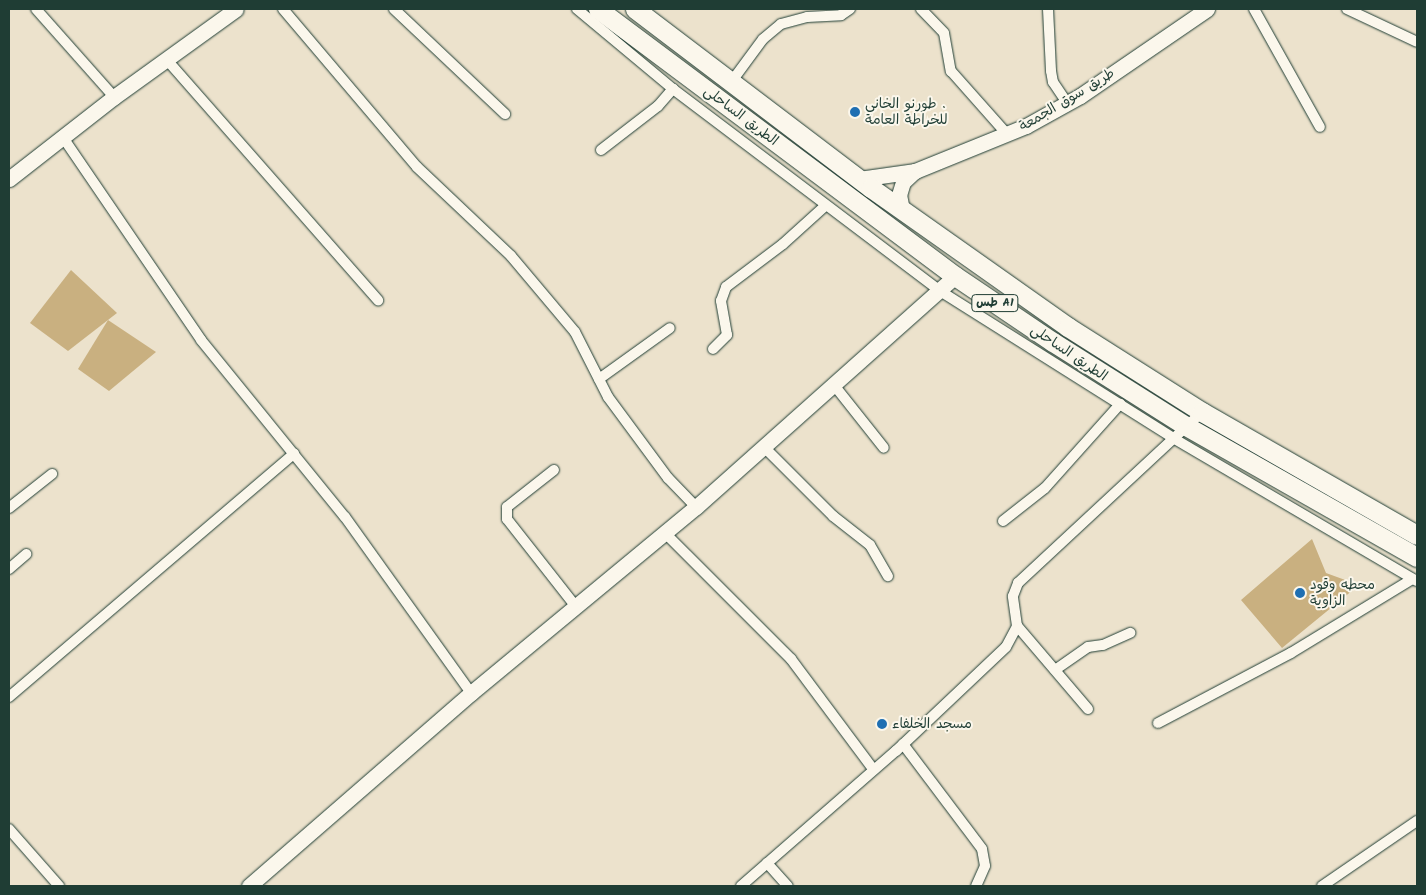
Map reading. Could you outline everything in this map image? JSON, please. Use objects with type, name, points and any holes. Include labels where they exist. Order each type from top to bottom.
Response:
[{"type":"highway","name":"الطريق الساحلى","points":[[598,9],[955,276],[1180,432],[1417,557]]},
{"type":"highway","name":"الطريق الساحلى","points":[[634,9],[732,81],[859,179],[1068,327],[1202,412],[1417,535]]},
{"type":"street","points":[[36,9],[114,96]]},
{"type":"street","points":[[9,179],[114,96],[236,9]]},
{"type":"street","points":[[283,9],[417,167],[525,272],[575,332],[608,398],[668,478],[696,507]]},
{"type":"street","points":[[394,9],[505,114]]},
{"type":"street","points":[[577,9],[673,89],[825,206],[940,291],[1120,404],[1180,432],[1415,580],[1291,653],[1158,723]]},
{"type":"street","points":[[732,81],[764,39],[781,24],[806,17],[841,15],[850,9]]},
{"type":"street","points":[[921,9],[944,33],[951,71],[1007,134]]},
{"type":"street","points":[[1048,9],[1053,82],[1067,103]]},
{"type":"street","name":"طريق سوق الجمعة","points":[[859,179],[915,171],[1007,134],[1067,103],[1207,9]]},
{"type":"street","points":[[1254,9],[1320,127]]},
{"type":"street","points":[[1347,9],[1417,42]]},
{"type":"street","points":[[167,60],[378,300]]},
{"type":"street","points":[[601,150],[658,106],[673,89]]},
{"type":"street","points":[[62,136],[201,340],[345,517],[471,693]]},
{"type":"street","name":"طريق سوق الجمعة","points":[[902,210],[898,195],[903,182],[915,171]]},
{"type":"street","points":[[713,349],[727,335],[721,301],[726,287],[783,244],[825,206]]},
{"type":"street","points":[[249,886],[471,693],[665,534],[955,276]]},
{"type":"street","points":[[598,379],[670,328]]},
{"type":"street","points":[[834,385],[884,448]]},
{"type":"street","points":[[1003,521],[1045,488],[1120,404]]},
{"type":"street","points":[[1088,709],[1017,626],[1013,596],[1018,583],[1202,412]]},
{"type":"street","points":[[764,447],[833,516],[870,546],[888,576]]},
{"type":"street","points":[[9,697],[294,454]]},
{"type":"street","points":[[554,470],[508,507],[507,519],[576,608]]},
{"type":"street","points":[[9,508],[52,474]]},
{"type":"street","points":[[665,534],[791,659],[873,769]]},
{"type":"street","points":[[9,569],[26,554]]},
{"type":"street","points":[[741,886],[903,744],[1006,647],[1017,626]]},
{"type":"street","points":[[1055,670],[1088,647],[1103,646],[1130,632]]},
{"type":"street","points":[[903,744],[982,849],[985,866],[976,886]]},
{"type":"street","points":[[1322,886],[1417,822]]},
{"type":"street","points":[[9,829],[59,886]]},
{"type":"street","points":[[767,863],[788,886]]},
{"type":"building","points":[[71,270],[117,313],[68,351],[30,323]]},
{"type":"building","points":[[108,320],[156,352],[109,391],[78,369]]},
{"type":"building","name":"محطه وقود الزاوية","points":[[1312,539],[1326,573],[1359,585],[1282,648],[1241,600]]},
{"type":"place","name":"طورنو الخاني . للخراطة العامة","points":[[855,112]]},
{"type":"place","name":"محطه وقود الزاوية","points":[[1300,593]]},
{"type":"place","name":"مسجد الخلفاء","points":[[882,724]]}]
